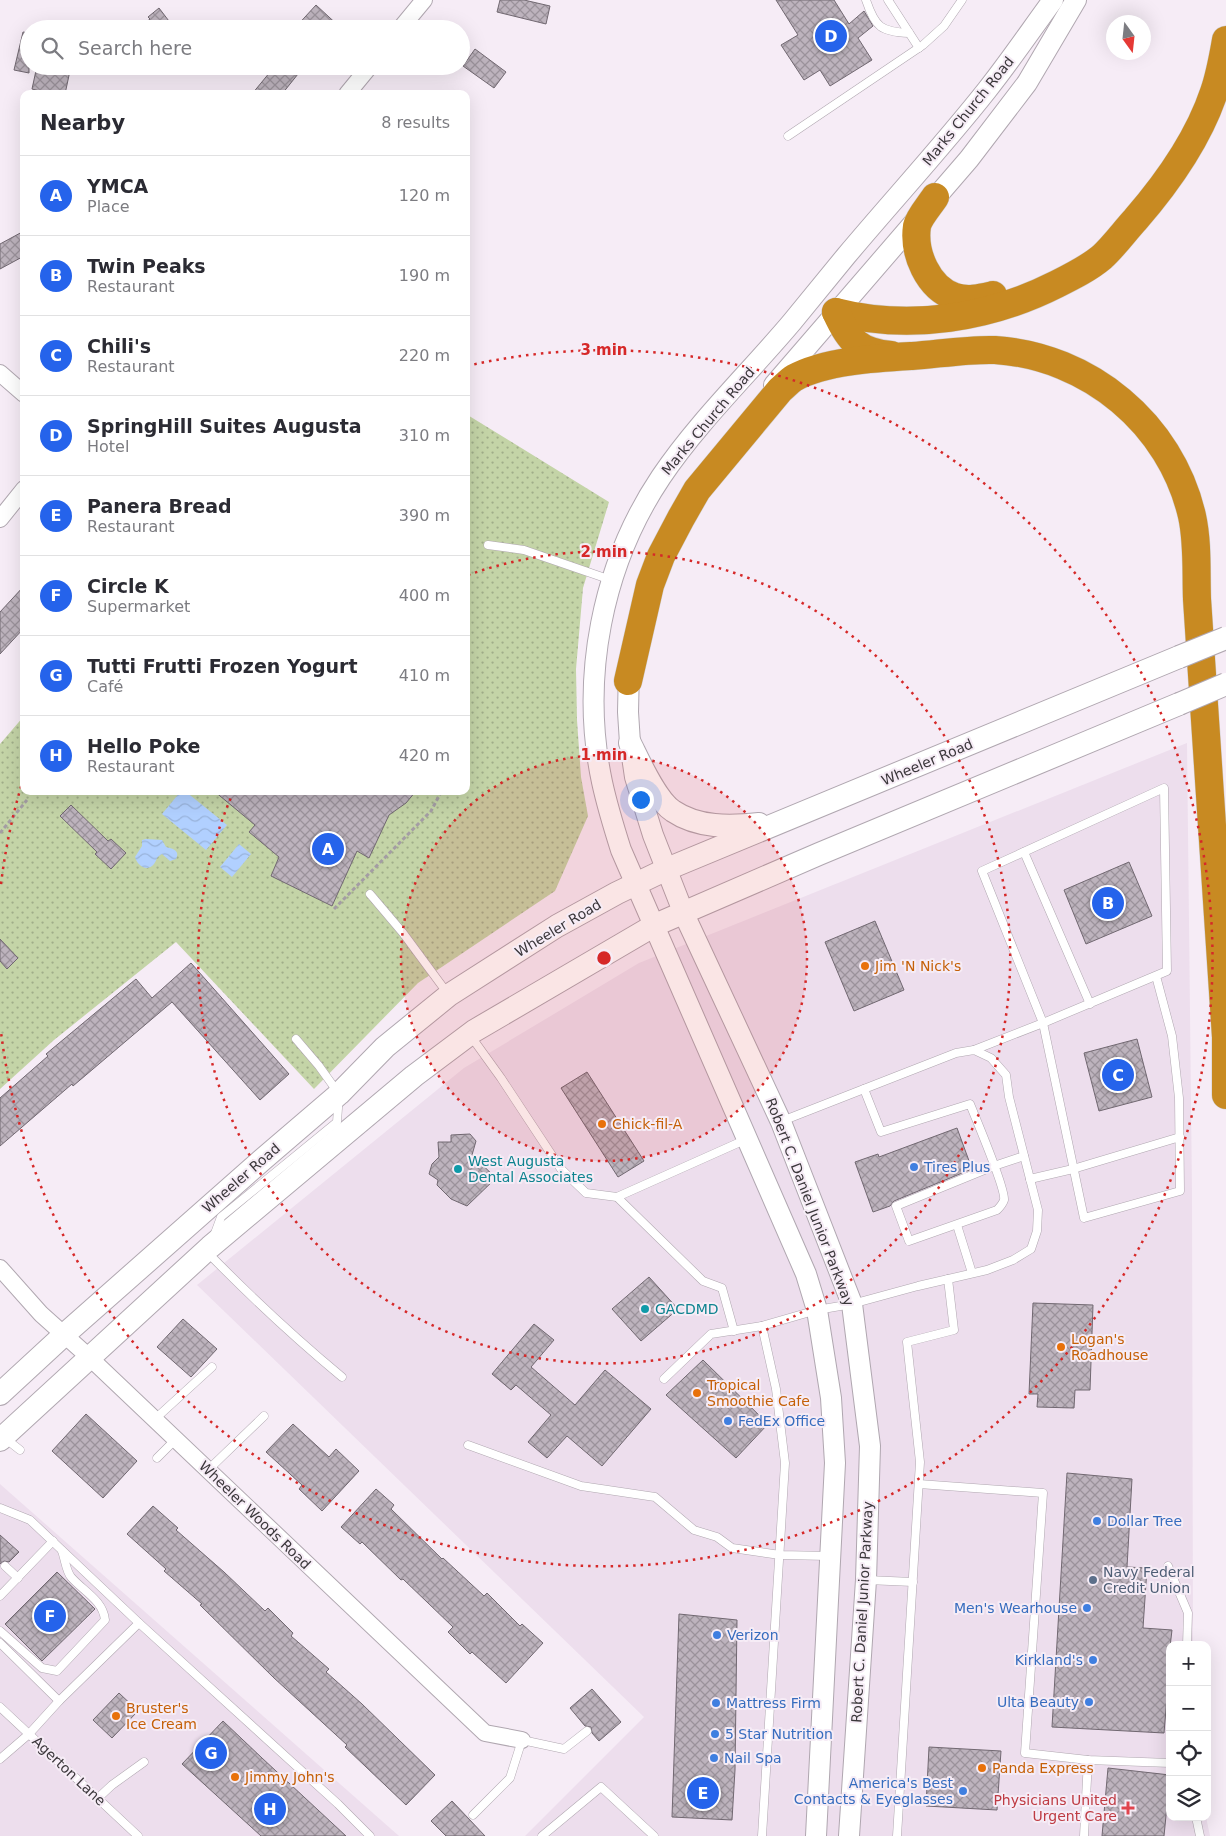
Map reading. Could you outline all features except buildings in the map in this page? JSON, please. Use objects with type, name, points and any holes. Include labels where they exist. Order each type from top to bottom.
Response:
[{"type":"highway","points":[[836,312],[858,318],[920,321],[974,314],[1022,301],[1081,272],[1103,256],[1176,168],[1203,122],[1214,91],[1226,40]]},
{"type":"highway","points":[[935,197],[917,224],[917,247],[920,260],[929,276],[942,289],[956,297],[973,299],[1026,283],[1059,268],[1092,246],[1153,198]]},
{"type":"highway","points":[[836,312],[842,327],[862,348],[874,353],[905,356]]},
{"type":"highway","points":[[628,681],[650,585],[681,518],[697,490],[780,390],[792,379],[810,370],[826,366],[905,356],[994,350],[1024,354],[1054,362],[1085,375],[1109,390],[1133,410],[1152,432],[1169,458],[1192,517],[1226,1037],[1226,1095]]},
{"type":"main road","name":"Wheeler Road","points":[[0,1394],[65,1334],[338,1094],[385,1047],[449,995],[557,926],[617,892],[666,870],[1226,638]]},
{"type":"main road","points":[[8,1442],[90,1356],[208,1249],[414,1076],[470,1034],[655,925],[684,914],[724,894],[1226,684]]},
{"type":"main road","points":[[630,743],[652,787],[672,811],[699,822],[730,827],[782,822]]},
{"type":"street","points":[[407,20],[424,0]]},
{"type":"street","name":"Marks Church Road","points":[[655,925],[621,850],[609,812],[601,780],[594,718],[596,653],[611,580],[630,532],[661,477],[721,403],[988,89],[1053,0]]},
{"type":"street","name":"Marks Church Road","points":[[684,914],[643,806],[635,777],[630,743],[628,681],[633,617],[640,589],[654,549],[686,492],[713,455],[969,159],[1028,83],[1076,0]]},
{"type":"street","points":[[350,90],[363,75]]},
{"type":"street","points":[[813,296],[836,312]]},
{"type":"street","points":[[0,373],[20,390]]},
{"type":"street","points":[[0,519],[20,494]]},
{"type":"street","name":"Robert C. Daniel Junior Parkway","points":[[684,914],[780,1122],[852,1304],[870,1446],[866,1580],[849,1836]]},
{"type":"street","points":[[655,925],[806,1274],[817,1310],[831,1398],[835,1463],[816,1836]]},
{"type":"street","name":"Wheeler Woods Road","points":[[0,1268],[41,1314],[90,1356],[485,1733],[522,1740]]},
{"type":"lane","points":[[866,0],[871,14],[883,29],[892,32],[909,33]]},
{"type":"lane","points":[[888,0],[919,48]]},
{"type":"lane","points":[[788,136],[919,48],[944,26],[962,0]]},
{"type":"lane","points":[[488,545],[524,550],[611,580]]},
{"type":"lane","points":[[780,1122],[944,1056],[974,1050],[1042,1023],[1090,1004],[1167,971],[1164,788],[982,871],[1042,1023],[1084,1218],[1180,1191],[1179,1098],[1172,1036],[1156,976]]},
{"type":"lane","points":[[1024,852],[1090,1004]]},
{"type":"lane","points":[[370,894],[403,933],[449,995]]},
{"type":"lane","points":[[470,1034],[561,1169],[586,1193],[617,1197],[747,1139]]},
{"type":"lane","points":[[296,1039],[319,1066],[338,1094],[337,1122],[220,1218],[208,1249],[254,1299],[342,1377]]},
{"type":"lane","points":[[664,1379],[711,1334],[762,1326],[817,1310],[852,1304],[972,1273],[1013,1260],[1032,1249],[1037,1231],[1038,1210],[1006,1075],[991,1058],[974,1050]]},
{"type":"lane","points":[[864,1089],[881,1132],[970,1104],[994,1166],[1002,1189],[1004,1201],[997,1210],[909,1241],[896,1206],[994,1166],[1024,1156]]},
{"type":"lane","points":[[1030,1179],[1073,1169],[1180,1137]]},
{"type":"lane","points":[[617,1197],[703,1281],[722,1288],[734,1331]]},
{"type":"lane","points":[[957,1225],[972,1273]]},
{"type":"lane","points":[[897,1836],[920,1462],[907,1342],[954,1330],[948,1279]]},
{"type":"lane","points":[[762,1326],[776,1389],[785,1463],[762,1836]]},
{"type":"lane","points":[[155,1419],[212,1367]]},
{"type":"lane","points":[[208,1470],[264,1416]]},
{"type":"lane","points":[[157,1458],[176,1439]]},
{"type":"lane","points":[[468,1445],[581,1486],[656,1497],[694,1530],[717,1537],[732,1548],[780,1555],[831,1556]]},
{"type":"lane","points":[[919,1484],[1043,1493],[1025,1753],[1088,1760],[1166,1763]]},
{"type":"lane","points":[[0,1508],[30,1520],[370,1836]]},
{"type":"lane","points":[[0,1596],[53,1541]]},
{"type":"lane","points":[[0,1631],[42,1668],[57,1671],[105,1620],[101,1605],[70,1576],[62,1550]]},
{"type":"lane","points":[[6,1566],[18,1578]]},
{"type":"lane","points":[[1168,1566],[1188,1613],[1187,1641]]},
{"type":"lane","points":[[866,1580],[913,1582]]},
{"type":"lane","points":[[0,1760],[29,1734],[59,1701],[139,1623]]},
{"type":"lane","points":[[0,1643],[59,1701]]},
{"type":"lane","name":"Agerton Lane","points":[[0,1706],[138,1836]]},
{"type":"lane","points":[[473,1815],[510,1778],[522,1740],[564,1749],[587,1731]]},
{"type":"lane","points":[[1084,1836],[1088,1760]]},
{"type":"lane","points":[[98,1798],[112,1785],[144,1762]]},
{"type":"lane","points":[[542,1836],[601,1787],[654,1836]]},
{"type":"lane","points":[[1197,1821],[1200,1836]]},
{"type":"path","points":[[334,909],[430,811],[439,795]]},
{"type":"path","points":[[0,833],[27,800]]},
{"type":"shaded area","points":[[1187,743],[1192,1193],[1193,1641],[1166,1641],[1166,1821],[1207,1821],[1210,1836],[525,1836],[644,1717],[197,1285],[464,1068],[639,963]]},
{"type":"shaded area","points":[[0,1484],[399,1836],[0,1836]]},
{"type":"green space","points":[[470,416],[609,502],[583,588],[576,669],[581,777],[588,816],[555,891],[418,983],[314,1089],[176,942],[54,1040],[0,1089],[0,744],[20,721],[20,795],[470,795]]},
{"type":"water","points":[[178,795],[190,795],[227,825],[206,850],[162,814]]},
{"type":"water","points":[[142,840],[162,840],[166,847],[177,852],[176,859],[170,861],[162,854],[151,867],[143,867],[135,857],[142,846]]},
{"type":"water","points":[[239,844],[251,854],[232,877],[220,867]]},
{"type":"place","name":"SpringHill Suites Augusta","points":[[831,36]]},
{"type":"place","name":"YMCA","points":[[328,849]]},
{"type":"place","name":"Twin Peaks","points":[[1108,903]]},
{"type":"place","name":"Jim 'N Nick's","points":[[865,966]]},
{"type":"place","name":"Chili's","points":[[1118,1075]]},
{"type":"place","name":"Chick-fil-A","points":[[602,1124]]},
{"type":"place","name":"Tires Plus","points":[[914,1167]]},
{"type":"place","name":"West Augusta Dental Associates","points":[[458,1169]]},
{"type":"place","name":"GACDMD","points":[[645,1309]]},
{"type":"place","name":"Logan's Roadhouse","points":[[1061,1347]]},
{"type":"place","name":"Tropical Smoothie Cafe","points":[[697,1393]]},
{"type":"place","name":"FedEx Office","points":[[728,1421]]},
{"type":"place","name":"Dollar Tree","points":[[1097,1521]]},
{"type":"place","name":"Navy Federal Credit Union","points":[[1093,1580]]},
{"type":"place","name":"Men's Wearhouse","points":[[1087,1608]]},
{"type":"place","name":"Circle K","points":[[50,1616]]},
{"type":"place","name":"Verizon","points":[[717,1635]]},
{"type":"place","name":"Kirkland's","points":[[1093,1660]]},
{"type":"place","name":"Ulta Beauty","points":[[1089,1702]]},
{"type":"place","name":"Mattress Firm","points":[[716,1703]]},
{"type":"place","name":"Bruster's Ice Cream","points":[[116,1716]]},
{"type":"place","name":"5 Star Nutrition","points":[[715,1734]]},
{"type":"place","name":"Tutti Frutti Frozen Yogurt","points":[[211,1753]]},
{"type":"place","name":"Nail Spa","points":[[714,1758]]},
{"type":"place","name":"Panda Express","points":[[982,1768]]},
{"type":"place","name":"Jimmy John's","points":[[235,1777]]},
{"type":"place","name":"America's Best Contacts & Eyeglasses","points":[[963,1791]]},
{"type":"place","name":"Panera Bread","points":[[703,1793]]},
{"type":"place","name":"Physicians United Urgent Care","points":[[1128,1808]]},
{"type":"place","name":"Hello Poke","points":[[270,1809]]}]
